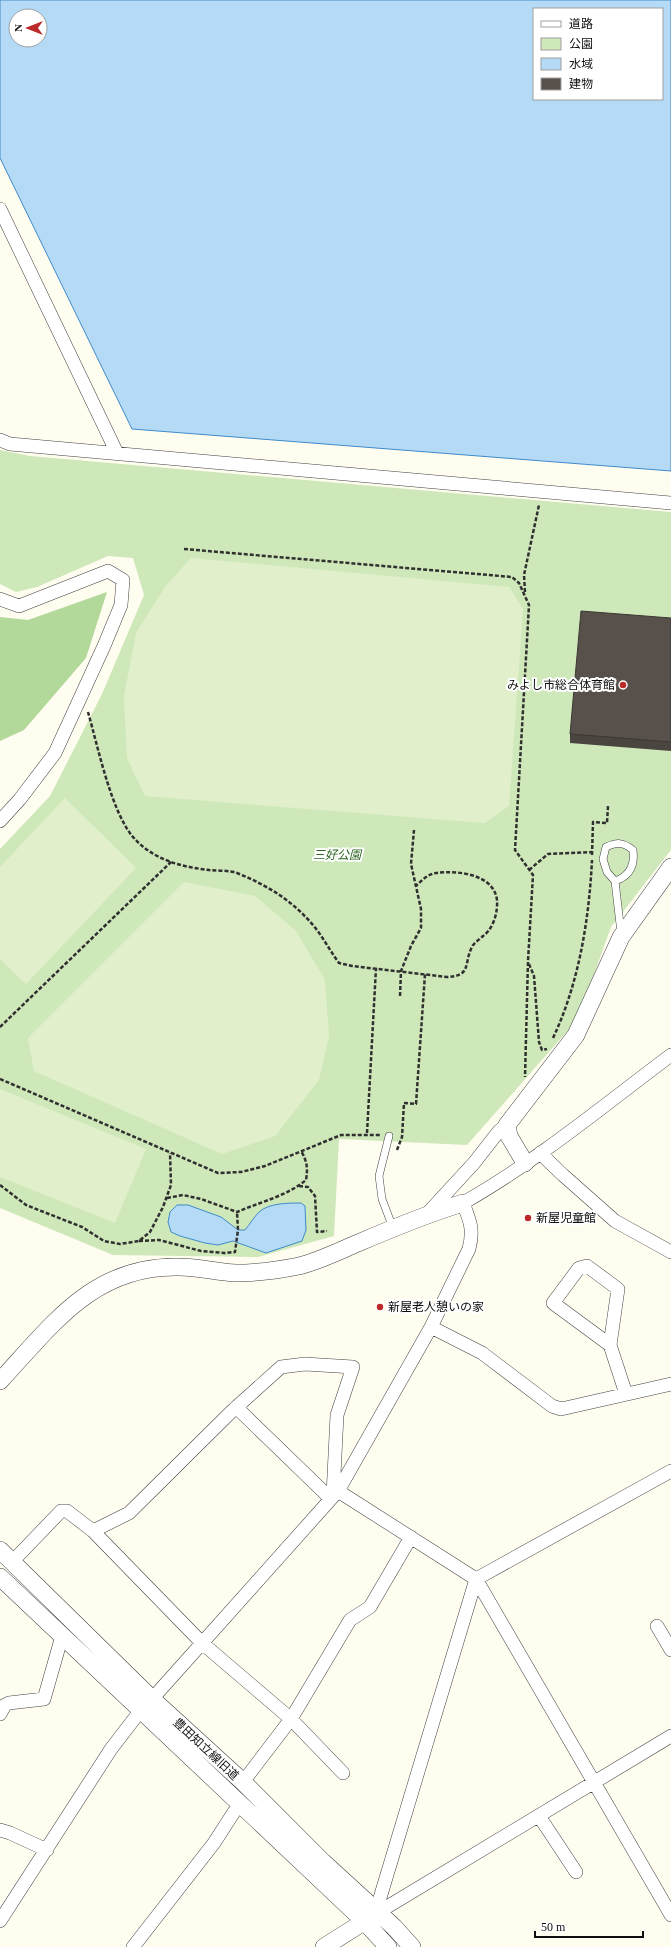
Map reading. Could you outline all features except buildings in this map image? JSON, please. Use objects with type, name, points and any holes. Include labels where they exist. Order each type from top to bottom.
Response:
[{"type":"street","points":[[0,209],[117,453]]},
{"type":"street","points":[[0,440],[10,444],[671,503]]},
{"type":"street","points":[[0,599],[19,606],[108,571],[123,580],[121,605],[55,753],[25,794],[0,821]]},
{"type":"street","points":[[426,1214],[474,1163],[499,1131],[507,1125],[576,1035],[622,937],[671,867]]},
{"type":"street","points":[[0,1381],[61,1315],[84,1296],[123,1274],[151,1268],[168,1267],[235,1273],[275,1270],[301,1265],[426,1214],[463,1204],[491,1187],[540,1153],[671,1055]]},
{"type":"street","points":[[507,1125],[508,1136],[525,1163]]},
{"type":"street","points":[[540,1153],[615,1221],[671,1252]]},
{"type":"street","points":[[0,1921],[111,1749],[147,1705],[334,1495],[431,1327],[469,1248],[472,1236],[472,1224],[463,1204]]},
{"type":"street","points":[[610,1345],[553,1304],[579,1268],[587,1266],[618,1289],[610,1345],[626,1394]]},
{"type":"street","points":[[431,1327],[482,1353],[552,1406],[561,1409],[671,1384]]},
{"type":"street","points":[[93,1531],[129,1513],[236,1407],[281,1367],[305,1364],[353,1367],[337,1415],[334,1495]]},
{"type":"street","points":[[236,1407],[334,1495],[411,1537],[476,1579],[593,1783],[671,1915]]},
{"type":"street","points":[[371,1917],[380,1898],[476,1579],[671,1471]]},
{"type":"street","points":[[6,1556],[61,1511],[67,1510],[93,1531],[202,1643],[291,1719],[343,1773]]},
{"type":"street","points":[[243,1782],[291,1719],[350,1620],[370,1607],[411,1537]]},
{"type":"street","name":"豊田知立線旧道","points":[[6,1556],[241,1805],[371,1917],[394,1927],[412,1947]]},
{"type":"street","name":"豊田知立線旧道","points":[[0,1577],[62,1636],[243,1782],[323,1862],[371,1917],[388,1947]]},
{"type":"street","points":[[657,1626],[671,1650]]},
{"type":"street","points":[[0,1714],[5,1705],[9,1703],[44,1699],[62,1636]]},
{"type":"street","points":[[324,1947],[371,1917],[671,1736]]},
{"type":"street","points":[[133,1947],[214,1843],[234,1812],[241,1805]]},
{"type":"street","points":[[539,1816],[576,1872]]},
{"type":"street","points":[[0,1830],[47,1850]]},
{"type":"lane","points":[[615,881],[625,876],[632,869],[634,860],[632,850],[624,844],[616,843],[606,847],[603,859],[607,872],[615,881],[622,937]]},
{"type":"lane","points":[[389,1136],[379,1176],[382,1199],[393,1228]]},
{"type":"path","points":[[525,593],[524,575],[542,491]]},
{"type":"path","points":[[184,549],[512,577],[519,583],[525,593],[529,605],[514,850],[533,874],[528,961],[525,1080]]},
{"type":"path","points":[[83,693],[106,777],[123,821],[134,837],[151,853],[170,862],[181,866],[235,873],[286,898],[318,931],[339,963],[447,978],[458,977],[466,970],[471,948],[492,926],[496,916],[497,900],[493,890],[476,876],[461,874],[435,873],[424,878],[416,886]]},
{"type":"path","points":[[528,961],[534,976],[539,1042],[542,1050],[548,1049],[562,1020],[579,960],[588,911],[593,822],[607,823],[608,806]]},
{"type":"path","points":[[400,996],[401,971],[411,946],[422,928],[422,909],[411,864],[414,830]]},
{"type":"path","points":[[529,870],[548,854],[592,852]]},
{"type":"path","points":[[0,1027],[170,862]]},
{"type":"path","points":[[367,1134],[376,968]]},
{"type":"path","points":[[396,1152],[402,1137],[404,1102],[416,1104],[425,974]]},
{"type":"path","points":[[0,1079],[218,1174],[241,1172],[265,1166],[341,1134],[367,1134],[402,1137]]},
{"type":"path","points":[[166,1198],[183,1195],[201,1199],[237,1212],[299,1186],[306,1180],[308,1168],[301,1150]]},
{"type":"path","points":[[138,1241],[150,1232],[172,1184],[170,1153]]},
{"type":"path","points":[[0,1185],[26,1205],[82,1227],[104,1241],[120,1244],[159,1240],[201,1251],[225,1253],[235,1252],[238,1230],[237,1212]]},
{"type":"path","points":[[299,1186],[308,1187],[315,1196],[317,1232],[327,1231]]},
{"type":"green space","name":"三好公園","points":[[0,450],[30,456],[671,512],[671,850],[611,927],[578,1019],[467,1145],[339,1139],[334,1236],[258,1257],[113,1255],[0,1208],[0,849],[50,796],[102,694],[144,595],[133,558],[108,556],[37,587],[16,592],[0,584]]},
{"type":"green space","points":[[191,558],[509,587],[523,609],[509,806],[485,823],[145,796],[127,758],[124,697],[136,633],[165,587]]},
{"type":"green space","points":[[107,592],[86,658],[24,730],[0,741],[0,617],[28,620]]},
{"type":"green space","points":[[65,798],[136,868],[26,984],[0,959],[0,867]]},
{"type":"green space","points":[[184,882],[255,896],[296,931],[325,980],[329,1036],[319,1080],[275,1136],[222,1154],[34,1071],[28,1038]]},
{"type":"green space","points":[[0,1089],[146,1149],[115,1223],[0,1177]]},
{"type":"water","points":[[0,0],[671,0],[671,471],[132,429],[0,158]]},
{"type":"water","points":[[301,1203],[305,1206],[306,1230],[302,1241],[266,1253],[233,1241],[218,1245],[180,1236],[171,1232],[168,1222],[170,1212],[177,1205],[188,1205],[221,1217],[238,1230],[245,1230],[257,1214],[263,1209],[279,1204]]},
{"type":"place","name":"みよし市総合体育館","points":[[623,685]]},
{"type":"place","name":"新屋児童館","points":[[528,1218]]},
{"type":"place","name":"新屋老人憩いの家","points":[[380,1307]]}]
